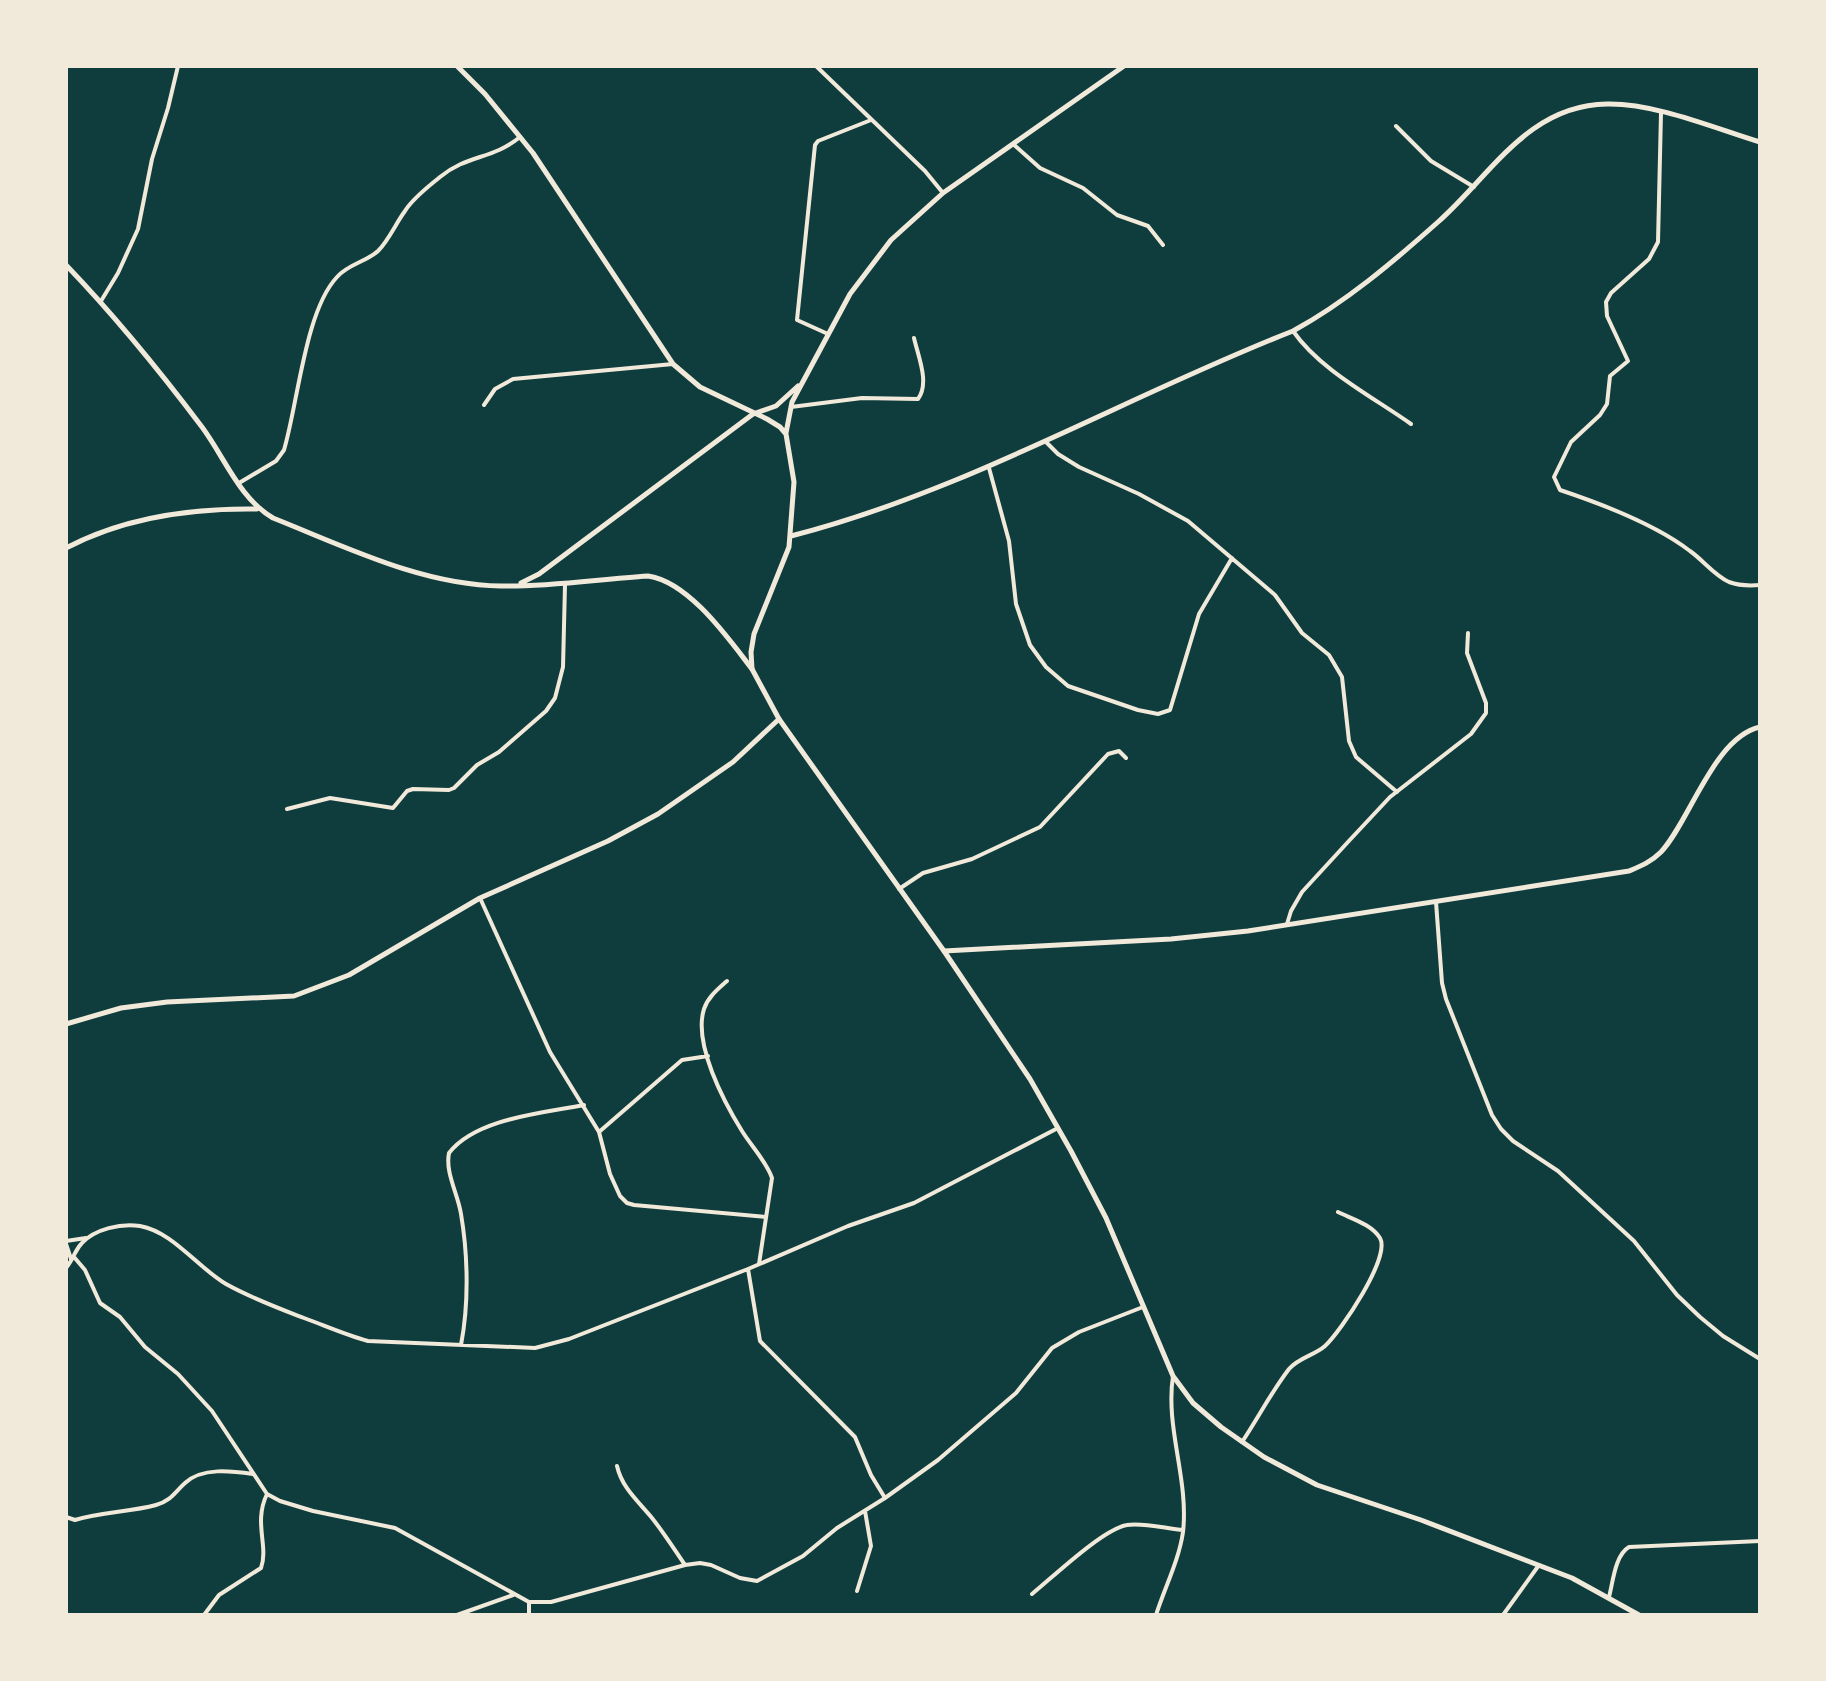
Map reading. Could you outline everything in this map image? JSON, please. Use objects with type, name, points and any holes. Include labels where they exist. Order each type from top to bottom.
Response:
[{"type":"main road","points":[[457,66],[520,137],[673,364],[700,387],[780,427],[786,434]]},
{"type":"main road","points":[[752,669],[754,634],[778,579],[791,536],[794,482],[786,434],[791,407],[828,334],[867,269],[891,240],[943,193],[1124,66]]},
{"type":"main road","points":[[791,536],[863,516],[989,468],[1293,331],[1342,302],[1436,223],[1474,187],[1503,151],[1558,114],[1605,103],[1629,105],[1760,142]]},
{"type":"main road","points":[[66,265],[153,362],[258,509]]},
{"type":"main road","points":[[513,586],[548,568],[753,414],[776,406],[802,383]]},
{"type":"main road","points":[[66,548],[83,539],[165,514],[218,508],[258,509],[302,530],[416,573],[460,582],[513,586],[565,585],[635,577],[660,578],[705,612],[752,669],[779,719],[944,951],[1030,1079],[1106,1218],[1173,1376],[1193,1403],[1264,1457],[1317,1485],[1539,1565],[1609,1597],[1639,1615]]},
{"type":"main road","points":[[548,568],[544,577],[550,584]]},
{"type":"main road","points":[[66,1024],[121,1008],[167,1002],[294,996],[349,975],[480,898],[608,841],[658,814],[733,762],[779,719]]},
{"type":"main road","points":[[944,951],[1171,939],[1287,925],[1629,871],[1648,864],[1663,850],[1711,771],[1734,742],[1760,727]]},
{"type":"street","points":[[101,302],[138,229],[152,159],[178,66]]},
{"type":"street","points":[[816,66],[925,171],[943,193]]},
{"type":"street","points":[[1661,113],[1658,242],[1649,259],[1611,293],[1606,302],[1607,316],[1628,361],[1610,376],[1607,404],[1600,415],[1571,442],[1554,477],[1560,490],[1621,513],[1658,532],[1690,550],[1730,582],[1760,585]]},
{"type":"street","points":[[828,334],[797,320],[815,145],[818,141],[871,120]]},
{"type":"street","points":[[1396,126],[1431,161],[1474,187]]},
{"type":"street","points":[[238,484],[276,461],[284,450],[313,325],[325,294],[337,276],[376,253],[407,207],[440,177],[471,158],[506,149],[520,137]]},
{"type":"street","points":[[1013,144],[1040,168],[1083,188],[1117,215],[1148,226],[1163,245]]},
{"type":"street","points":[[1293,331],[1303,346],[1323,363],[1411,424]]},
{"type":"street","points":[[791,407],[862,398],[918,399],[924,391],[914,338]]},
{"type":"street","points":[[484,405],[495,389],[513,379],[673,364]]},
{"type":"street","points":[[1046,442],[1079,467],[1139,494],[1188,521],[1275,595],[1302,633],[1329,655],[1342,677],[1349,741],[1356,757],[1397,792]]},
{"type":"street","points":[[989,468],[1009,541],[1016,604],[1030,645],[1046,667],[1068,686],[1138,710],[1158,714],[1170,710],[1199,614],[1232,558]]},
{"type":"street","points":[[287,809],[330,798],[393,808],[407,791],[413,789],[454,788],[477,765],[499,752],[546,711],[555,698],[563,667],[565,585]]},
{"type":"street","points":[[1287,925],[1302,892],[1397,792],[1471,734],[1486,713],[1486,703],[1467,653],[1468,633]]},
{"type":"street","points":[[899,889],[923,873],[972,859],[1040,827],[1108,754],[1119,751],[1126,758]]},
{"type":"street","points":[[480,898],[550,1052],[599,1132],[610,1174],[620,1196],[627,1203],[766,1217]]},
{"type":"street","points":[[1436,902],[1446,999],[1492,1115],[1501,1129],[1513,1141],[1558,1171],[1634,1241],[1677,1295],[1700,1317],[1760,1359]]},
{"type":"street","points":[[727,981],[705,1006],[702,1029],[720,1089],[742,1130],[768,1168],[772,1188],[759,1264]]},
{"type":"street","points":[[599,1132],[682,1060],[708,1056]]},
{"type":"street","points":[[461,1345],[464,1250],[461,1214],[449,1169],[449,1153],[458,1144],[492,1125],[584,1105]]},
{"type":"street","points":[[1058,1128],[914,1203],[848,1226],[569,1339],[535,1348],[368,1341],[350,1336],[252,1298],[201,1267],[175,1244],[140,1226],[123,1225],[66,1243],[73,1259],[85,1270],[100,1303],[120,1317],[145,1347],[197,1394],[226,1430],[267,1494],[291,1505],[395,1528],[529,1602],[551,1602],[685,1565],[711,1565],[750,1581],[767,1578],[885,1498],[980,1427],[1016,1393],[1052,1348],[1079,1332],[1143,1307]]},
{"type":"street","points":[[1242,1442],[1291,1366],[1314,1354],[1337,1334],[1357,1303],[1382,1252],[1379,1237],[1370,1227],[1338,1212]]},
{"type":"street","points":[[66,1268],[88,1238]]},
{"type":"street","points":[[748,1269],[760,1341],[855,1437],[871,1475],[885,1498]]},
{"type":"street","points":[[1156,1615],[1178,1556],[1183,1530],[1180,1460],[1170,1398],[1173,1376]]},
{"type":"street","points":[[617,1466],[629,1493],[653,1519],[685,1565]]},
{"type":"street","points":[[66,1517],[75,1520],[155,1505],[174,1497],[183,1485],[200,1474],[218,1471],[253,1474]]},
{"type":"street","points":[[204,1615],[219,1595],[261,1568],[264,1557],[260,1515],[267,1494]]},
{"type":"street","points":[[857,1591],[871,1546],[865,1511]]},
{"type":"street","points":[[1032,1594],[1117,1528],[1133,1525],[1183,1530]]},
{"type":"street","points":[[1609,1597],[1620,1556],[1629,1547],[1760,1541]]},
{"type":"street","points":[[1503,1615],[1539,1565]]},
{"type":"street","points":[[457,1615],[513,1595]]},
{"type":"street","points":[[529,1602],[529,1615]]}]
